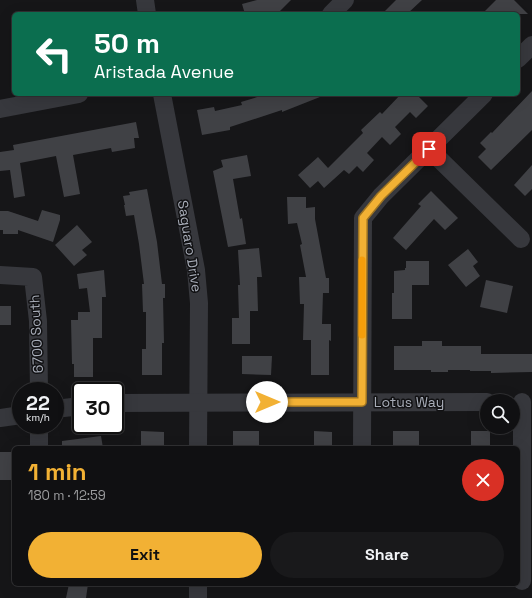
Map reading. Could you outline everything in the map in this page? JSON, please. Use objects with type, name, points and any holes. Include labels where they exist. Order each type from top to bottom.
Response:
[{"type":"street","points":[[144,0],[147,12]]},
{"type":"street","points":[[333,12],[345,0]]},
{"type":"street","points":[[520,58],[532,45]]},
{"type":"street","points":[[0,109],[68,96]]},
{"type":"street","name":"Saguaro Drive","points":[[162,96],[196,270],[199,302],[198,446]]},
{"type":"street","points":[[362,446],[363,218],[381,196],[482,96]]},
{"type":"street","points":[[429,149],[522,239]]},
{"type":"street","name":"6700 South","points":[[0,275],[33,277],[38,321],[39,382]]},
{"type":"street","name":"Lotus Way","points":[[124,402],[480,402]]},
{"type":"street","points":[[522,402],[522,581]]},
{"type":"street","points":[[0,418],[12,416]]},
{"type":"street","points":[[39,434],[39,446]]},
{"type":"street","points":[[198,586],[198,598]]},
{"type":"building","points":[[257,0],[291,0],[279,12],[244,12],[242,4]]},
{"type":"building","points":[[396,0],[422,0],[409,12],[384,12]]},
{"type":"building","points":[[496,0],[514,0],[528,14],[520,14],[520,12],[484,12]]},
{"type":"building","points":[[532,91],[532,130],[491,170],[478,157],[486,149],[480,143],[491,132],[492,133]]},
{"type":"building","points":[[260,96],[322,96],[282,112],[282,110],[230,127],[230,130],[202,135],[197,110],[214,107],[215,111],[242,105],[241,102]]},
{"type":"building","points":[[399,96],[418,96],[428,106],[416,118],[410,112],[395,127],[401,134],[390,145],[382,137],[367,153],[374,160],[363,172],[357,166],[349,174],[344,170],[324,188],[318,181],[310,188],[298,175],[318,157],[328,168],[363,133],[361,130],[380,112],[382,114]]},
{"type":"building","points":[[136,122],[139,138],[134,138],[135,148],[112,152],[111,148],[73,155],[80,194],[64,197],[56,156],[20,163],[25,196],[14,198],[10,170],[0,171],[0,152],[14,150],[13,145]]},
{"type":"building","points":[[247,155],[251,176],[233,179],[246,244],[228,247],[213,171],[223,167],[221,160]]},
{"type":"building","points":[[532,165],[532,189],[525,196],[514,185]]},
{"type":"building","points":[[147,189],[157,242],[162,284],[165,284],[165,298],[163,298],[164,343],[162,343],[162,375],[142,375],[142,349],[146,349],[146,312],[143,312],[142,284],[144,284],[134,215],[126,216],[123,196],[130,195],[129,192]]},
{"type":"building","points":[[431,191],[458,218],[445,230],[434,219],[406,250],[393,238],[421,206],[418,204]]},
{"type":"building","points":[[287,197],[306,197],[306,208],[315,207],[315,219],[326,278],[329,278],[329,293],[323,293],[322,324],[331,324],[331,341],[329,340],[329,375],[311,375],[311,340],[303,340],[304,304],[300,304],[299,277],[306,277],[300,245],[302,244],[297,223],[288,224]]},
{"type":"building","points":[[42,210],[60,215],[60,220],[53,242],[18,230],[18,234],[3,234],[3,230],[0,230],[0,211],[8,211],[38,221]]},
{"type":"building","points":[[77,225],[92,242],[82,250],[87,255],[74,266],[55,245]]},
{"type":"building","points":[[259,248],[262,277],[257,277],[258,311],[250,311],[250,344],[232,344],[232,318],[239,318],[238,285],[240,285],[238,250]]},
{"type":"building","points":[[468,249],[478,262],[473,266],[480,276],[466,287],[448,265]]},
{"type":"building","points":[[406,261],[429,261],[429,285],[412,285],[412,319],[392,319],[394,271],[405,270]]},
{"type":"building","points":[[104,270],[106,297],[102,297],[102,338],[93,338],[93,377],[74,377],[74,364],[72,364],[71,320],[78,320],[78,312],[90,312],[87,288],[79,289],[77,274]]},
{"type":"building","points":[[486,280],[513,286],[507,313],[480,307]]},
{"type":"building","points":[[0,306],[11,306],[11,325],[0,325]]},
{"type":"building","points":[[422,341],[442,341],[442,346],[481,346],[481,354],[532,354],[532,372],[491,373],[491,371],[470,370],[431,372],[431,370],[394,370],[394,346],[422,346]]},
{"type":"building","points":[[242,356],[272,356],[271,375],[242,374]]},
{"type":"building","points":[[141,431],[164,432],[164,446],[141,446]]},
{"type":"building","points":[[233,431],[259,431],[259,446],[233,446]]},
{"type":"building","points":[[314,431],[332,432],[331,446],[314,446]]},
{"type":"building","points":[[393,431],[419,431],[419,446],[393,446]]},
{"type":"building","points":[[471,431],[480,431],[480,434],[490,434],[490,446],[471,446]]},
{"type":"building","points":[[101,436],[103,446],[62,446],[62,441]]},
{"type":"building","points":[[0,452],[11,452],[11,480],[0,480]]},
{"type":"building","points":[[69,586],[88,586],[86,598],[66,598]]},
{"type":"slow traffic","points":[[362,260],[362,335]]},
{"type":"route","points":[[267,402],[362,402],[363,218],[381,196],[429,149]]}]
